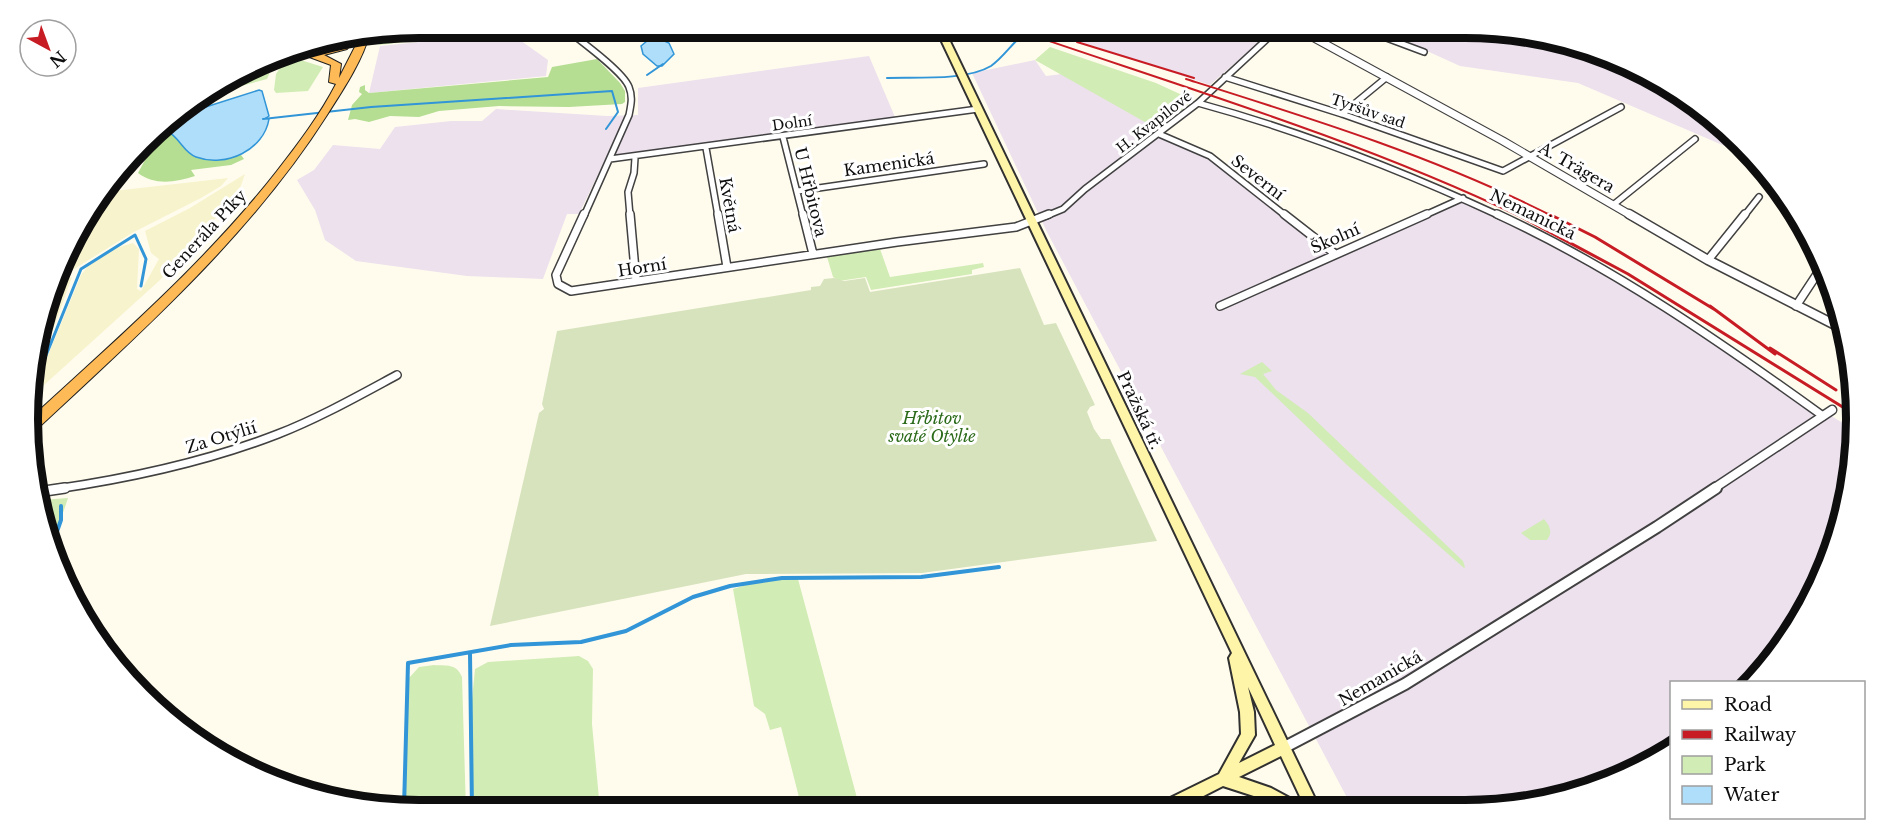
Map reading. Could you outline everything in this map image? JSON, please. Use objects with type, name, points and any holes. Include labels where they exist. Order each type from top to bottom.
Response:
[{"type":"highway","name":"Generála Píky","points":[[38,419],[148,317],[203,262],[268,189],[325,105],[361,42]]},
{"type":"highway","name":"Generála Píky","points":[[325,105],[354,43]]},
{"type":"highway","points":[[312,54],[337,50],[346,45]]},
{"type":"highway","points":[[312,54],[336,64],[334,82]]},
{"type":"highway","name":"Generála Píky","points":[[38,409],[139,316],[193,262],[260,188],[312,124]]},
{"type":"main road","name":"Pražská tř.","points":[[944,38],[1309,800]]},
{"type":"main road","points":[[1223,779],[1248,735],[1232,643]]},
{"type":"main road","points":[[1181,800],[1284,748]]},
{"type":"main road","points":[[1223,779],[1266,793],[1279,800]]},
{"type":"street","name":"Horní","points":[[576,38],[619,73],[632,91],[631,107],[610,159],[556,275],[556,280],[561,287],[571,291],[813,254],[1016,227],[1032,222]]},
{"type":"street","name":"H. Kvapilové","points":[[1032,222],[1064,209],[1085,189],[1198,103],[1268,38]]},
{"type":"street","name":"A. Trägera","points":[[1314,38],[1530,157],[1708,260],[1834,325]]},
{"type":"street","points":[[1386,38],[1424,52]]},
{"type":"street","name":"Tyršův sad","points":[[1225,77],[1342,114],[1503,171],[1530,157]]},
{"type":"street","points":[[1342,114],[1387,77]]},
{"type":"street","name":"Nemanická","points":[[1198,103],[1360,157],[1463,198],[1544,236],[1628,283],[1828,413],[1657,527],[1433,667],[1366,707],[1284,748]]},
{"type":"street","points":[[1530,157],[1621,107]]},
{"type":"street","name":"Dolní","points":[[610,159],[634,158],[978,109]]},
{"type":"street","name":"Severní","points":[[1159,134],[1210,156],[1334,253]]},
{"type":"street","name":"U Hřbitova","points":[[783,137],[813,254]]},
{"type":"street","points":[[1614,205],[1695,139]]},
{"type":"street","name":"Květná","points":[[706,147],[727,267]]},
{"type":"street","points":[[634,158],[634,173],[628,192],[636,281]]},
{"type":"street","name":"Kamenická","points":[[798,191],[984,164]]},
{"type":"street","points":[[1708,260],[1759,197]]},
{"type":"street","name":"Školní","points":[[1220,306],[1334,253],[1463,198]]},
{"type":"street","points":[[1796,306],[1817,275]]},
{"type":"street","name":"Za Otýlií","points":[[45,491],[80,488],[132,478],[232,451],[340,406],[397,375]]},
{"type":"shaded area","points":[[460,38],[517,38],[548,60],[546,76],[369,93],[380,46]]},
{"type":"shaded area","points":[[1069,38],[1263,38],[1210,85]]},
{"type":"shaded area","points":[[1398,38],[1489,38],[1539,45],[1587,58],[1633,77],[1676,102],[1716,132],[1736,151],[1578,83],[1460,66]]},
{"type":"shaded area","points":[[869,56],[895,117],[605,160],[579,214],[567,214],[543,279],[467,276],[356,261],[325,240],[315,210],[297,180],[314,170],[333,145],[380,149],[395,127],[451,121],[482,121],[496,109],[607,116],[638,115],[638,88]]},
{"type":"shaded area","points":[[1035,60],[1046,76],[1062,74],[1211,159],[1326,253],[1459,197],[1597,270],[1846,425],[1838,493],[1825,541],[1806,587],[1767,650],[1741,681],[1670,681],[1670,739],[1633,760],[1587,779],[1539,792],[1489,799],[1348,800],[1047,232],[972,73]]},
{"type":"shaded area","points":[[245,174],[240,188],[228,204],[160,280],[38,390],[40,374],[81,275],[89,265],[116,248],[133,243],[139,249],[137,289],[141,291],[159,259],[151,253],[145,231],[190,208]]},
{"type":"shaded area","points":[[228,178],[221,186],[201,198],[132,233],[67,274],[89,228],[113,191]]},
{"type":"shaded area","points":[[72,277],[43,358],[50,320],[58,296],[64,280]]},
{"type":"green space","points":[[394,38],[441,38],[379,45],[384,39]]},
{"type":"green space","points":[[1050,47],[1156,83],[1193,100],[1159,130],[1035,60]]},
{"type":"green space","points":[[295,58],[323,67],[308,91],[276,93],[274,90],[276,74],[283,63]]},
{"type":"green space","points":[[597,59],[625,91],[625,102],[622,104],[569,107],[499,106],[439,111],[419,117],[390,116],[369,122],[348,120],[352,105],[362,94],[359,92],[360,87],[365,85],[365,90],[369,93],[548,77],[552,67]]},
{"type":"green space","points":[[272,67],[267,79],[226,91]]},
{"type":"green space","points":[[168,132],[217,158],[241,155],[244,159],[231,165],[191,170],[195,176],[180,180],[158,181],[138,173],[152,147]]},
{"type":"green space","points":[[880,249],[890,277],[983,263],[984,267],[972,270],[972,274],[871,290],[866,277],[839,281],[833,277],[827,257]]},
{"type":"green space","name":"Hřbitov svaté Otýlie","points":[[1020,268],[1044,325],[1056,323],[1095,405],[1087,412],[1094,429],[1101,439],[1110,439],[1157,541],[922,573],[746,574],[490,626],[539,413],[544,409],[542,404],[557,331],[811,290],[811,287],[820,286],[824,279],[834,278],[844,281],[865,278],[870,292]]},
{"type":"green space","points":[[1262,362],[1272,371],[1263,374],[1276,390],[1308,413],[1463,561],[1464,568],[1347,465],[1255,377],[1240,374]]},
{"type":"green space","points":[[68,498],[56,534],[50,517],[46,500]]},
{"type":"green space","points":[[1544,519],[1550,529],[1547,540],[1530,540],[1521,533]]},
{"type":"green space","points":[[798,579],[858,800],[800,800],[781,727],[770,730],[765,714],[754,706],[733,589],[763,580]]},
{"type":"green space","points":[[579,656],[588,661],[593,669],[592,724],[599,800],[473,800],[471,710],[475,669],[488,662]]},
{"type":"green space","points":[[434,665],[454,667],[462,677],[466,800],[402,799],[408,679],[419,667]]},
{"type":"water","points":[[662,40],[669,43],[674,54],[662,66],[657,66],[643,54],[641,46],[647,41]]},
{"type":"water","points":[[259,90],[262,91],[269,116],[266,118],[269,119],[266,130],[252,148],[231,158],[208,160],[191,155],[168,131],[195,110]]},
{"type":"waterway","points":[[887,78],[955,76],[981,71],[1002,57],[1018,39]]},
{"type":"waterway","points":[[647,75],[663,64]]},
{"type":"waterway","points":[[263,119],[371,107],[612,91],[618,112],[606,129]]},
{"type":"waterway","points":[[41,367],[81,269],[135,235],[146,259],[141,286]]},
{"type":"waterway","points":[[56,535],[61,520],[61,506]]},
{"type":"waterway","points":[[404,799],[408,663],[511,645],[581,642],[626,631],[693,597],[730,586],[782,578],[921,577],[999,567]]},
{"type":"waterway","points":[[470,653],[472,800]]},
{"type":"railway","points":[[1041,38],[1330,137],[1457,188],[1519,216]]},
{"type":"railway","points":[[1077,42],[1194,78]]},
{"type":"railway","points":[[1186,79],[1326,124],[1418,157],[1552,216]]},
{"type":"railway","points":[[1516,214],[1628,274],[1846,409]]},
{"type":"railway","points":[[1549,214],[1595,237],[1716,310]]},
{"type":"railway","points":[[1710,306],[1716,310]]},
{"type":"railway","points":[[1716,310],[1775,354]]},
{"type":"railway","points":[[1770,348],[1836,390]]}]
